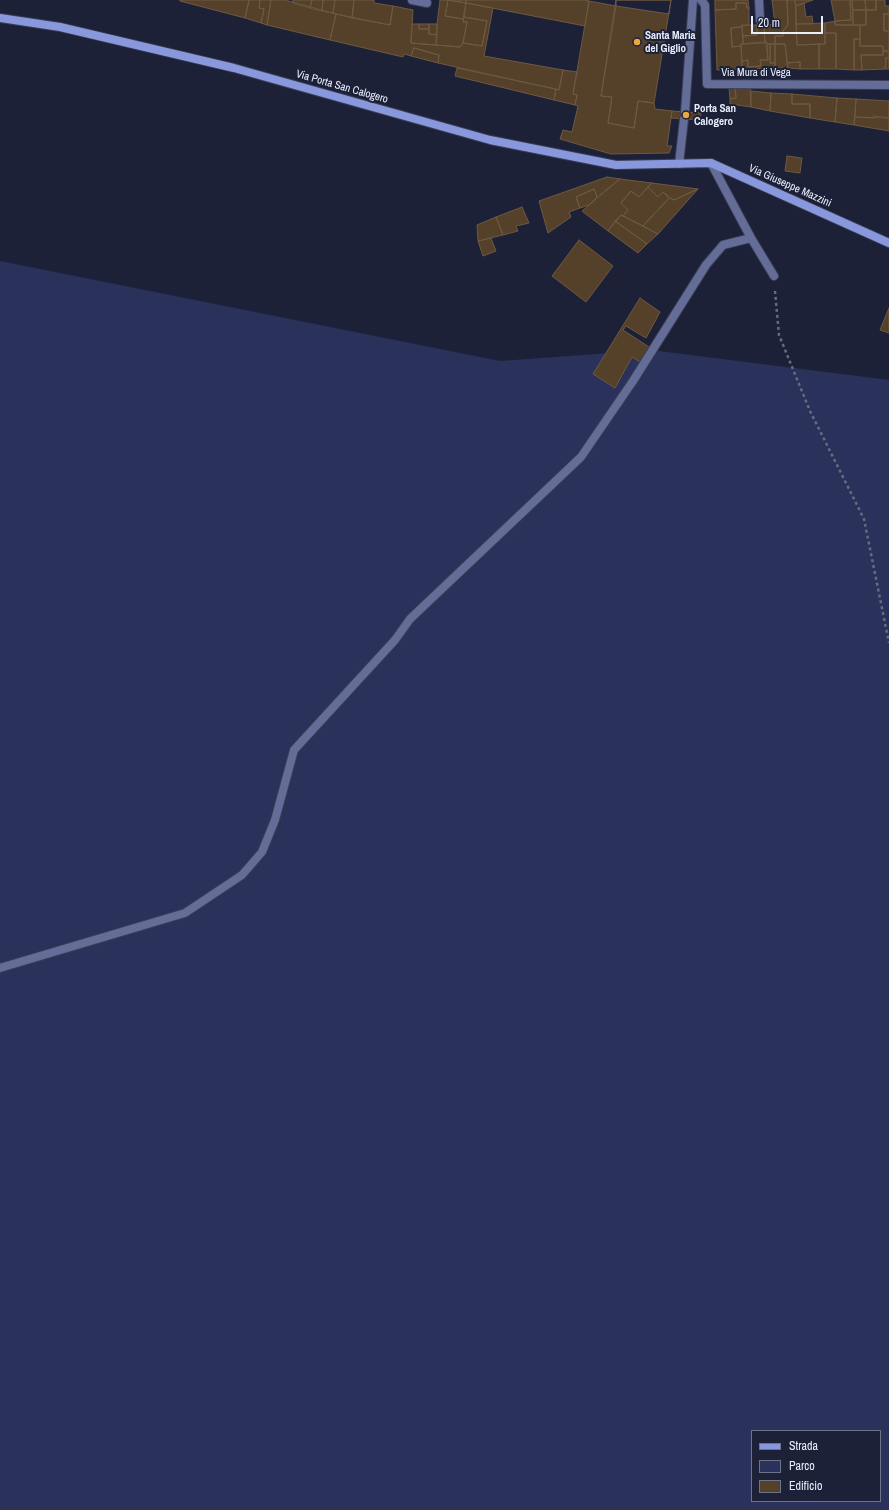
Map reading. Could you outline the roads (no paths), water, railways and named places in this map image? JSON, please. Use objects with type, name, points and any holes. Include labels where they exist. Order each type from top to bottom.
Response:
[{"type":"street","points":[[412,0],[427,3]]},
{"type":"street","points":[[679,164],[693,0]]},
{"type":"street","name":"Via Mura di Vega","points":[[701,0],[705,5],[707,84],[889,85]]},
{"type":"street","points":[[759,0],[760,20]]},
{"type":"street","name":"Via Porta San Calogero","points":[[0,18],[60,26],[234,68],[490,140],[616,165],[679,164]]},
{"type":"street","points":[[711,163],[751,238],[774,276]]},
{"type":"street","name":"Via Giuseppe Mazzini","points":[[679,164],[711,163],[889,243]]},
{"type":"street","points":[[0,968],[185,913],[242,875],[262,852],[275,820],[294,750],[395,640],[410,619],[581,457],[632,381],[706,265],[724,245],[751,238]]},
{"type":"place","name":"Santa Maria del Giglio","points":[[637,42]]},
{"type":"place","name":"Porta San Calogero","points":[[686,115]]}]
